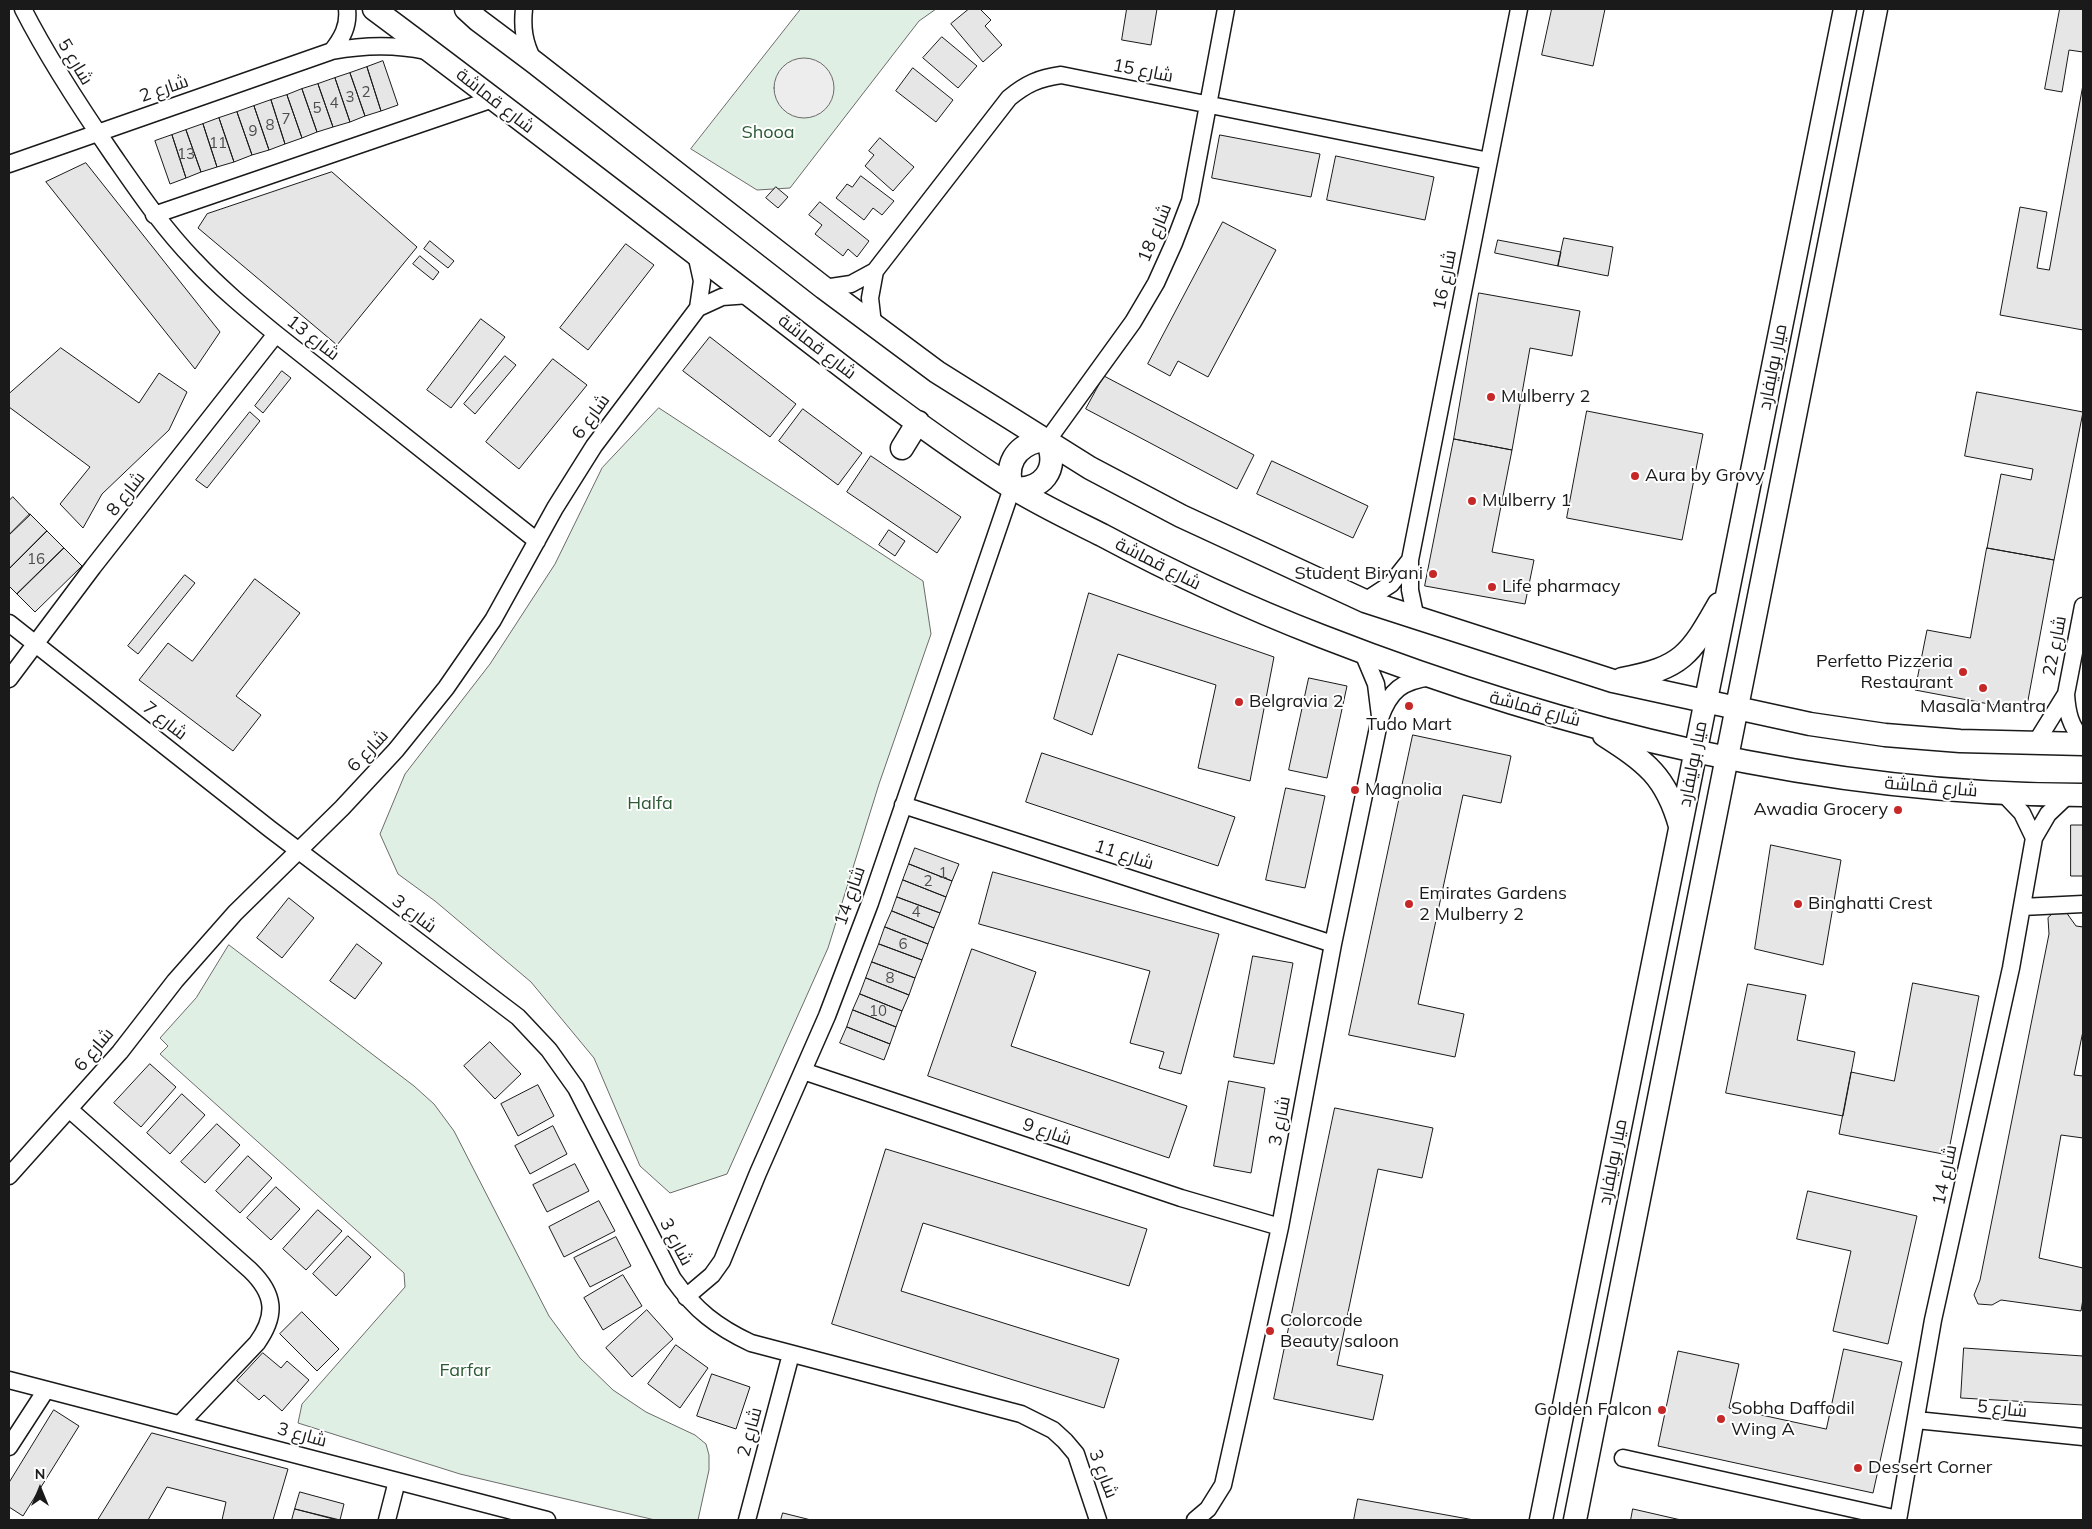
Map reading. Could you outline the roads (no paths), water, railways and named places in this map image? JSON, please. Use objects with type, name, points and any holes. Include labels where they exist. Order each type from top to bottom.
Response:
[{"type":"street","name":"شارع 5","points":[[23,9],[55,68],[98,133]]},
{"type":"street","points":[[332,51],[343,36],[348,18],[348,9]]},
{"type":"street","name":"شارع قماشة","points":[[374,9],[845,370],[1012,488],[1164,568],[1228,598],[1363,652],[1501,701],[1726,759],[1800,773],[1914,788],[2076,795]]},
{"type":"street","points":[[466,9],[824,288],[937,372],[1090,468],[1181,516],[1365,601],[1613,681],[1810,724],[1885,735],[1960,741],[2083,744]]},
{"type":"street","points":[[524,9],[522,26],[526,45],[534,62]]},
{"type":"street","name":"شارع 18","points":[[1047,441],[1133,322],[1156,283],[1174,243],[1190,201],[1226,9]]},
{"type":"street","name":"شارع 16","points":[[1416,619],[1410,590],[1410,560],[1519,9]]},
{"type":"street","name":"ميار بوليفارد","points":[[1541,1520],[1845,9]]},
{"type":"street","name":"ميار بوليفارد","points":[[1575,1520],[1876,9]]},
{"type":"street","name":"شارع 2","points":[[9,164],[332,51],[357,46],[382,45],[408,47],[433,53]]},
{"type":"street","name":"شارع 15","points":[[824,288],[851,284],[874,271],[1009,98],[1024,85],[1042,78],[1061,76],[1489,161]]},
{"type":"street","points":[[154,214],[493,99]]},
{"type":"street","name":"شارع 13","points":[[98,133],[154,214],[194,261],[233,299],[537,540]]},
{"type":"street","name":"شارع 6","points":[[696,254],[702,281],[698,308]]},
{"type":"street","name":"شارع 15","points":[[874,271],[870,298],[874,324]]},
{"type":"street","name":"شارع 6","points":[[9,1176],[120,1052],[187,967],[235,913],[342,808],[396,750],[446,688],[493,620],[559,500],[594,446],[698,308],[722,297],[749,295]]},
{"type":"street","name":"شارع 8","points":[[9,679],[93,567],[276,334]]},
{"type":"street","points":[[902,448],[918,422]]},
{"type":"street","points":[[1047,441],[1050,449],[1051,465],[1043,479],[1029,488],[1012,488],[1009,471],[1015,454],[1029,443],[1047,441]]},
{"type":"street","name":"شارع 14","points":[[686,1297],[712,1275],[722,1261],[849,960],[1012,488]]},
{"type":"street","name":"شارع 16","points":[[1365,601],[1391,584],[1410,560]]},
{"type":"street","points":[[1613,681],[1649,674],[1666,668],[1681,658],[1694,646],[1729,585]]},
{"type":"street","name":"شارع 22","points":[[2083,606],[2066,694],[2066,709],[2071,723],[2083,738]]},
{"type":"street","name":"شارع 7","points":[[9,623],[298,850]]},
{"type":"street","name":"شارع 3","points":[[1363,652],[1376,684],[1380,718]]},
{"type":"street","name":"شارع 3","points":[[1195,1520],[1208,1509],[1223,1485],[1280,1227],[1333,944],[1380,718],[1386,701],[1398,688],[1414,679],[1431,677]]},
{"type":"street","name":"شارع 22","points":[[2035,744],[2066,694]]},
{"type":"street","points":[[1584,722],[1631,752],[1649,767],[1664,784],[1674,804],[1681,827]]},
{"type":"street","points":[[2002,793],[2022,813],[2034,838]]},
{"type":"street","name":"شارع 14","points":[[1898,1520],[1933,1320],[2011,968],[2034,838],[2048,814],[2076,795]]},
{"type":"street","name":"شارع 11","points":[[903,804],[1333,944]]},
{"type":"street","name":"شارع 3","points":[[298,850],[518,1017],[549,1050],[576,1088],[673,1279],[686,1297],[705,1316],[726,1331],[750,1343],[1021,1414],[1038,1421],[1066,1441],[1076,1454],[1098,1520]]},
{"type":"street","points":[[2022,906],[2083,904]]},
{"type":"street","name":"شارع 9","points":[[803,1071],[1181,1198],[1280,1227]]},
{"type":"street","points":[[69,1109],[250,1270],[262,1282],[270,1297],[271,1313],[267,1329],[257,1343],[180,1424]]},
{"type":"street","name":"شارع 2","points":[[748,1520],[791,1354]]},
{"type":"street","name":"شارع 3","points":[[9,1380],[547,1520]]},
{"type":"street","points":[[9,1447],[46,1390]]},
{"type":"street","name":"شارع 5","points":[[1916,1420],[2083,1437]]},
{"type":"street","points":[[1622,1458],[1898,1520]]},
{"type":"street","points":[[387,1520],[397,1481]]},
{"type":"place","name":"Mulberry 2","points":[[1491,397]]},
{"type":"place","name":"Aura by Grovy","points":[[1635,476]]},
{"type":"place","name":"Mulberry 1","points":[[1472,501]]},
{"type":"place","name":"Student Biryani","points":[[1433,574]]},
{"type":"place","name":"Life pharmacy","points":[[1492,587]]},
{"type":"place","name":"Perfetto Pizzeria Restaurant","points":[[1963,672]]},
{"type":"place","name":"Masala Mantra","points":[[1983,688]]},
{"type":"place","name":"Belgravia 2","points":[[1239,702]]},
{"type":"place","name":"Tudo Mart","points":[[1409,706]]},
{"type":"place","name":"Magnolia","points":[[1355,790]]},
{"type":"place","name":"Awadia Grocery","points":[[1898,810]]},
{"type":"place","name":"Emirates Gardens 2 Mulberry 2","points":[[1409,904]]},
{"type":"place","name":"Binghatti Crest","points":[[1798,904]]},
{"type":"place","name":"Colorcode Beauty saloon","points":[[1270,1331]]},
{"type":"place","name":"Golden Falcon","points":[[1662,1410]]},
{"type":"place","name":"Sobha Daffodil Wing A","points":[[1721,1419]]},
{"type":"place","name":"Dessert Corner","points":[[1858,1468]]},
{"type":"park label","name":"Shooa","points":[[768,133]]},
{"type":"park label","name":"Halfa","points":[[650,804]]},
{"type":"park label","name":"Farfar","points":[[465,1371]]}]
